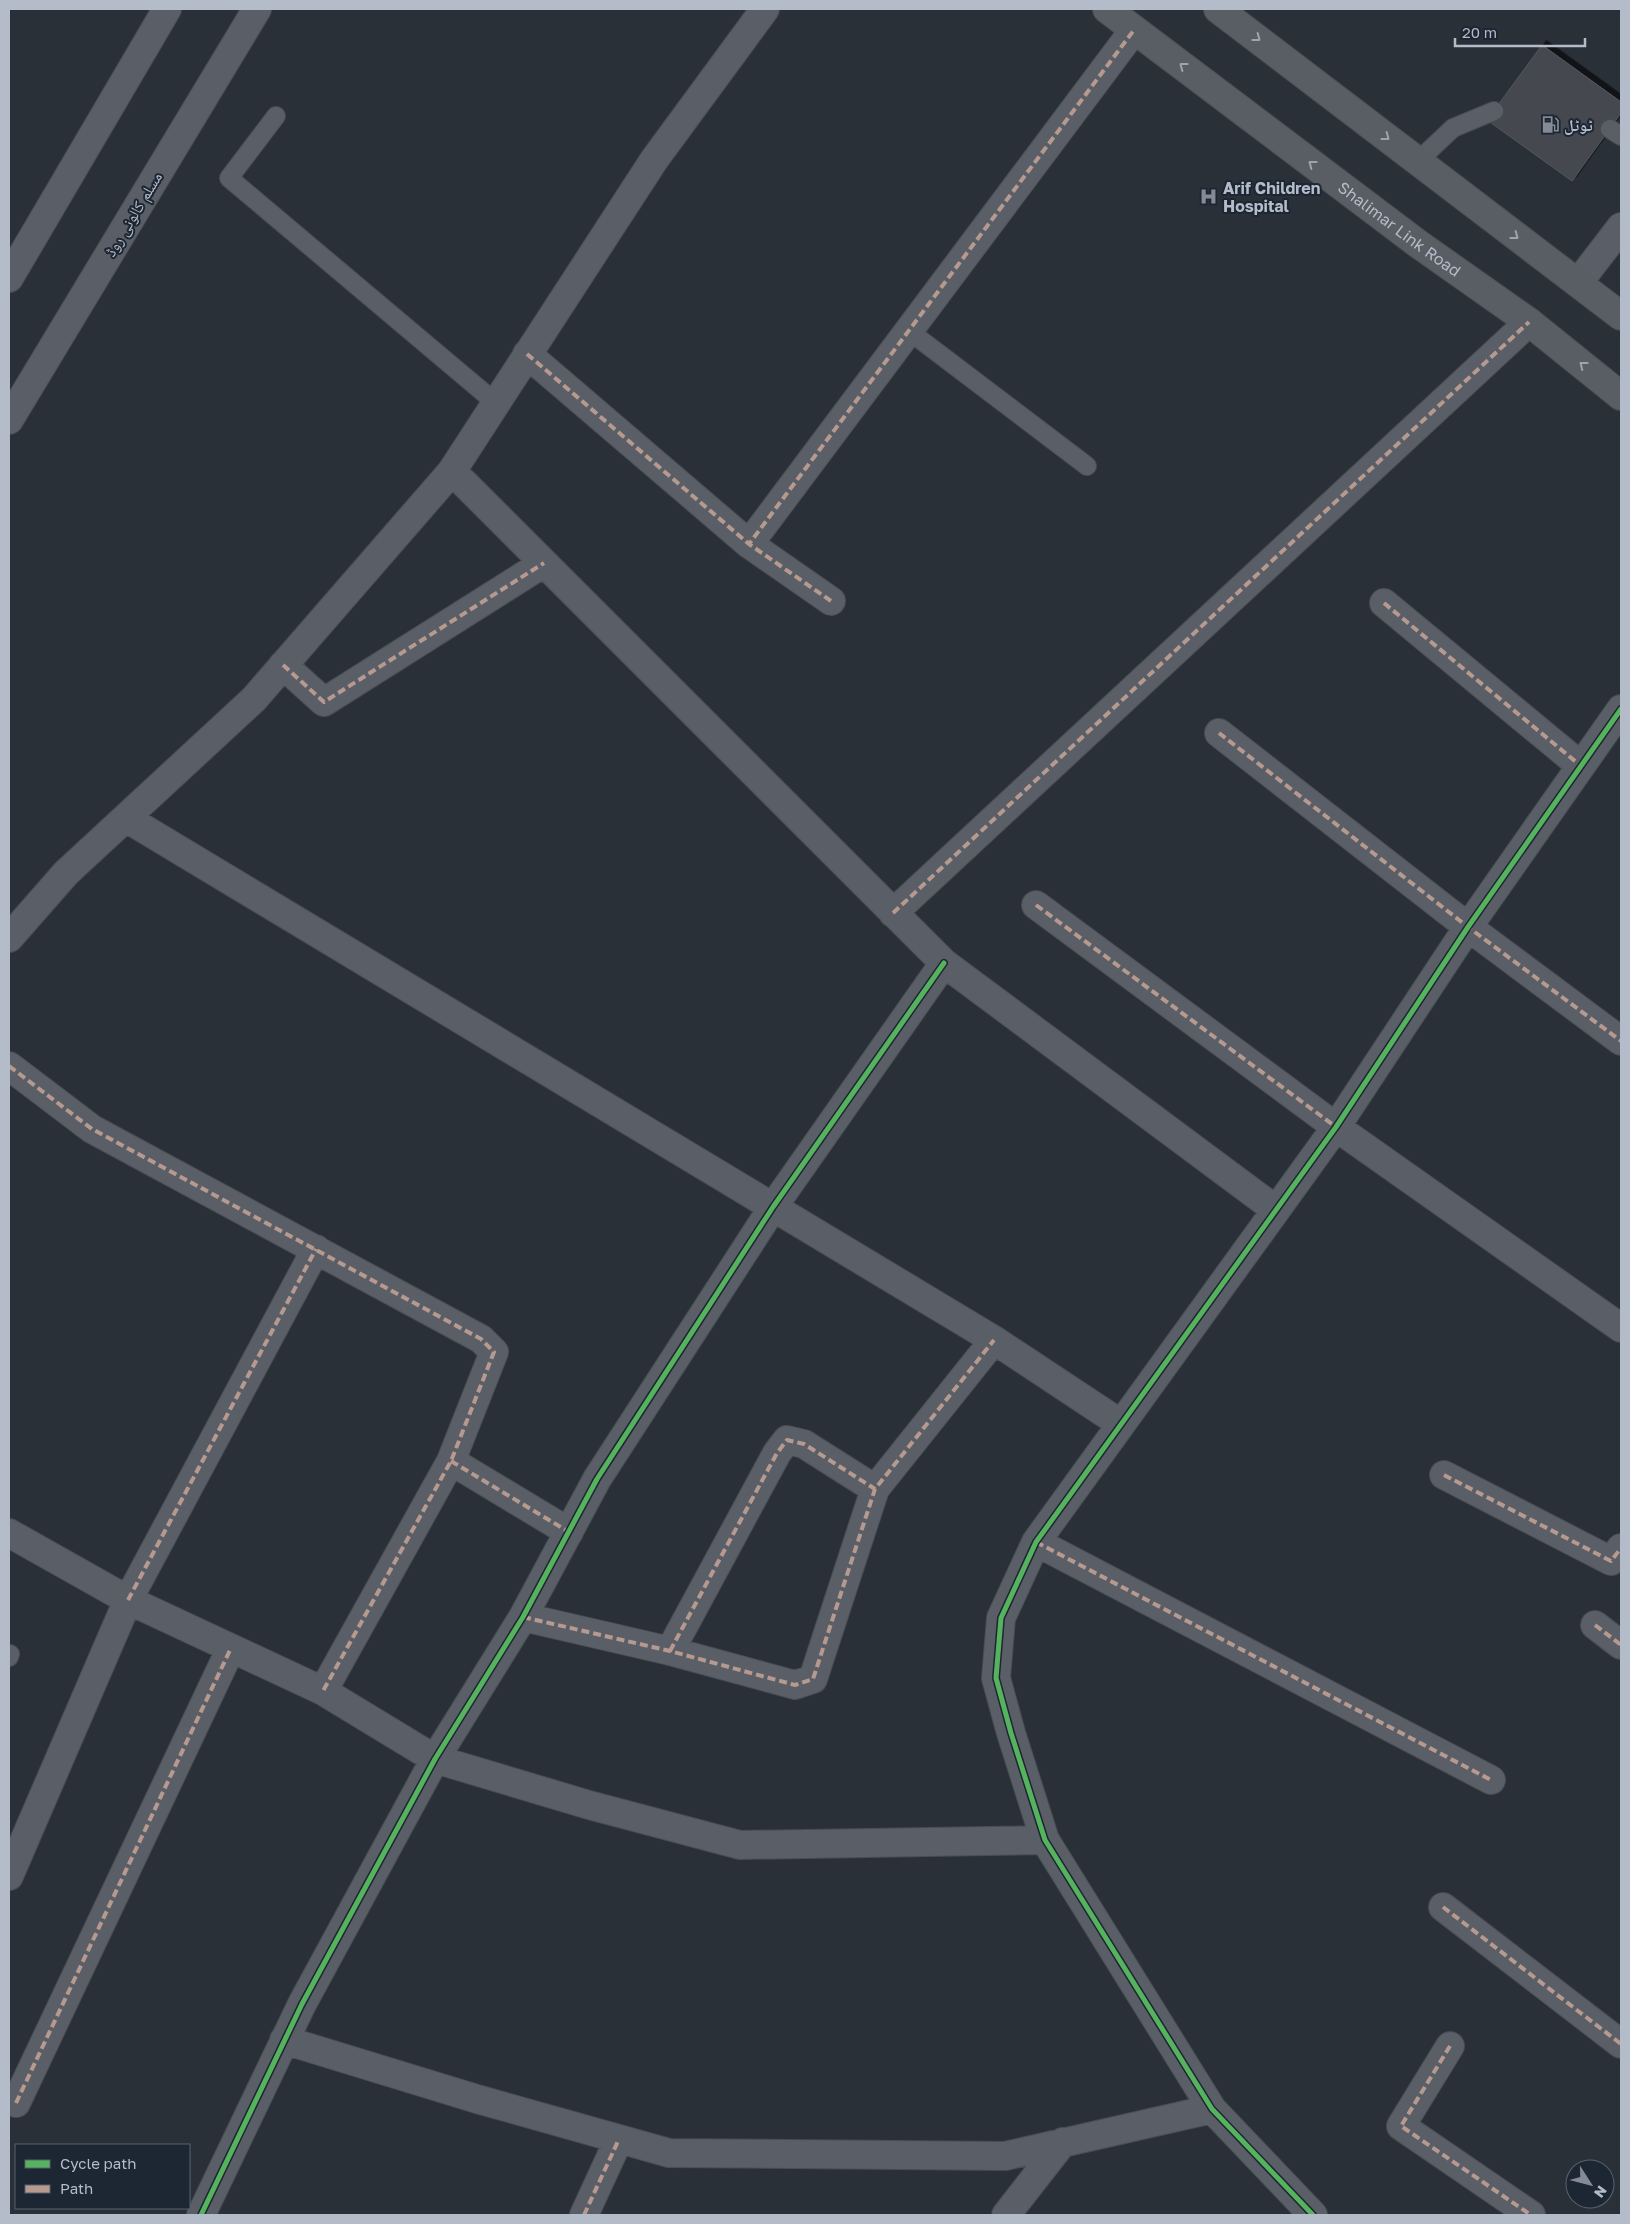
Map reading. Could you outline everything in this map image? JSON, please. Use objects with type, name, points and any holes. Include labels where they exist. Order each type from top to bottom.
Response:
[{"type":"main road","name":"Shalimar Link Road","points":[[1107,9],[1417,244],[1529,322],[1621,396]]},
{"type":"main road","points":[[1225,11],[1621,316]]},
{"type":"street","points":[[9,278],[167,9]]},
{"type":"street","name":"مسلم کالونی روڈ","points":[[9,420],[257,9]]},
{"type":"street","points":[[9,938],[66,873],[254,699],[452,471],[654,160],[765,9]]},
{"type":"street","points":[[749,544],[1134,30]]},
{"type":"street","points":[[1578,283],[1621,227]]},
{"type":"street","points":[[893,913],[1529,322]]},
{"type":"street","points":[[528,354],[749,544],[831,601]]},
{"type":"street","points":[[452,471],[944,963],[1276,1210]]},
{"type":"street","points":[[283,665],[324,702],[544,563]]},
{"type":"street","points":[[1384,603],[1581,766]]},
{"type":"street","points":[[1313,2215],[1212,2109],[1045,1840],[1011,1733],[996,1678],[1000,1618],[1036,1542],[1336,1127],[1468,927],[1621,709]]},
{"type":"street","points":[[1219,733],[1468,927],[1621,1041]]},
{"type":"street","points":[[126,818],[994,1340],[1121,1424]]},
{"type":"street","points":[[1036,905],[1336,1127],[1621,1328]]},
{"type":"street","points":[[200,2215],[302,2004],[435,1759],[523,1617],[597,1479],[773,1207],[944,963]]},
{"type":"street","points":[[9,1066],[92,1130],[481,1339],[494,1352],[452,1461],[323,1691]]},
{"type":"street","points":[[9,1876],[128,1600],[316,1249]]},
{"type":"street","points":[[523,1617],[670,1651],[795,1685],[813,1679],[875,1489],[994,1340]]},
{"type":"street","points":[[670,1651],[777,1453],[787,1440],[804,1444],[875,1489]]},
{"type":"street","points":[[452,1461],[569,1532]]},
{"type":"street","points":[[1444,1475],[1611,1561],[1621,1548]]},
{"type":"street","points":[[9,1533],[128,1600],[323,1691],[435,1759],[588,1805],[740,1845],[1045,1840]]},
{"type":"street","points":[[1036,1542],[1491,1780]]},
{"type":"street","points":[[1595,1625],[1621,1645]]},
{"type":"street","points":[[16,2103],[231,1648]]},
{"type":"street","points":[[1443,1907],[1621,2044]]},
{"type":"street","points":[[284,2040],[669,2153],[1005,2156],[1212,2109]]},
{"type":"street","points":[[1450,2046],[1401,2126],[1531,2215]]},
{"type":"street","points":[[584,2215],[619,2139]]},
{"type":"street","points":[[1006,2215],[1063,2142]]},
{"type":"lane","points":[[1418,161],[1453,128],[1494,111]]},
{"type":"lane","points":[[276,116],[229,178],[496,402]]},
{"type":"lane","points":[[909,331],[1087,466]]},
{"type":"building","points":[[1542,45],[1621,102],[1621,113],[1572,181],[1487,120]]},
{"type":"marked path","points":[[831,601],[749,544],[1134,30]]},
{"type":"marked path","points":[[893,913],[1529,322]]},
{"type":"marked path","points":[[527,354],[749,544]]},
{"type":"marked path","points":[[283,665],[324,702],[544,563]]},
{"type":"marked path","points":[[1384,603],[1581,766]]},
{"type":"marked path","points":[[1219,733],[1468,927],[1621,1041]]},
{"type":"marked path","points":[[1036,905],[1336,1127]]},
{"type":"marked path","points":[[9,1066],[92,1129],[481,1339],[494,1352],[451,1461],[323,1691]]},
{"type":"marked path","points":[[128,1600],[316,1249]]},
{"type":"marked path","points":[[523,1617],[670,1651],[795,1685],[813,1679],[875,1489],[994,1340]]},
{"type":"marked path","points":[[670,1651],[777,1453],[787,1440],[804,1444],[875,1489]]},
{"type":"marked path","points":[[451,1461],[569,1532]]},
{"type":"marked path","points":[[1444,1475],[1611,1561],[1621,1548]]},
{"type":"marked path","points":[[1036,1542],[1491,1780]]},
{"type":"marked path","points":[[1595,1625],[1621,1645]]},
{"type":"marked path","points":[[16,2103],[231,1648]]},
{"type":"marked path","points":[[1443,1907],[1621,2044]]},
{"type":"marked path","points":[[1450,2046],[1401,2126],[1531,2215]]},
{"type":"marked path","points":[[584,2215],[619,2139]]},
{"type":"cycle path","points":[[1313,2215],[1212,2109],[1045,1840],[1011,1733],[996,1678],[1001,1618],[1036,1542],[1336,1127],[1468,927],[1621,709]]},
{"type":"cycle path","points":[[201,2215],[302,2004],[435,1759],[523,1617],[597,1479],[773,1207],[944,963]]},
{"type":"place","name":"ٹوٹل","points":[[1550,125]]},
{"type":"place","name":"Arif Children Hospital","points":[[1209,197]]}]
